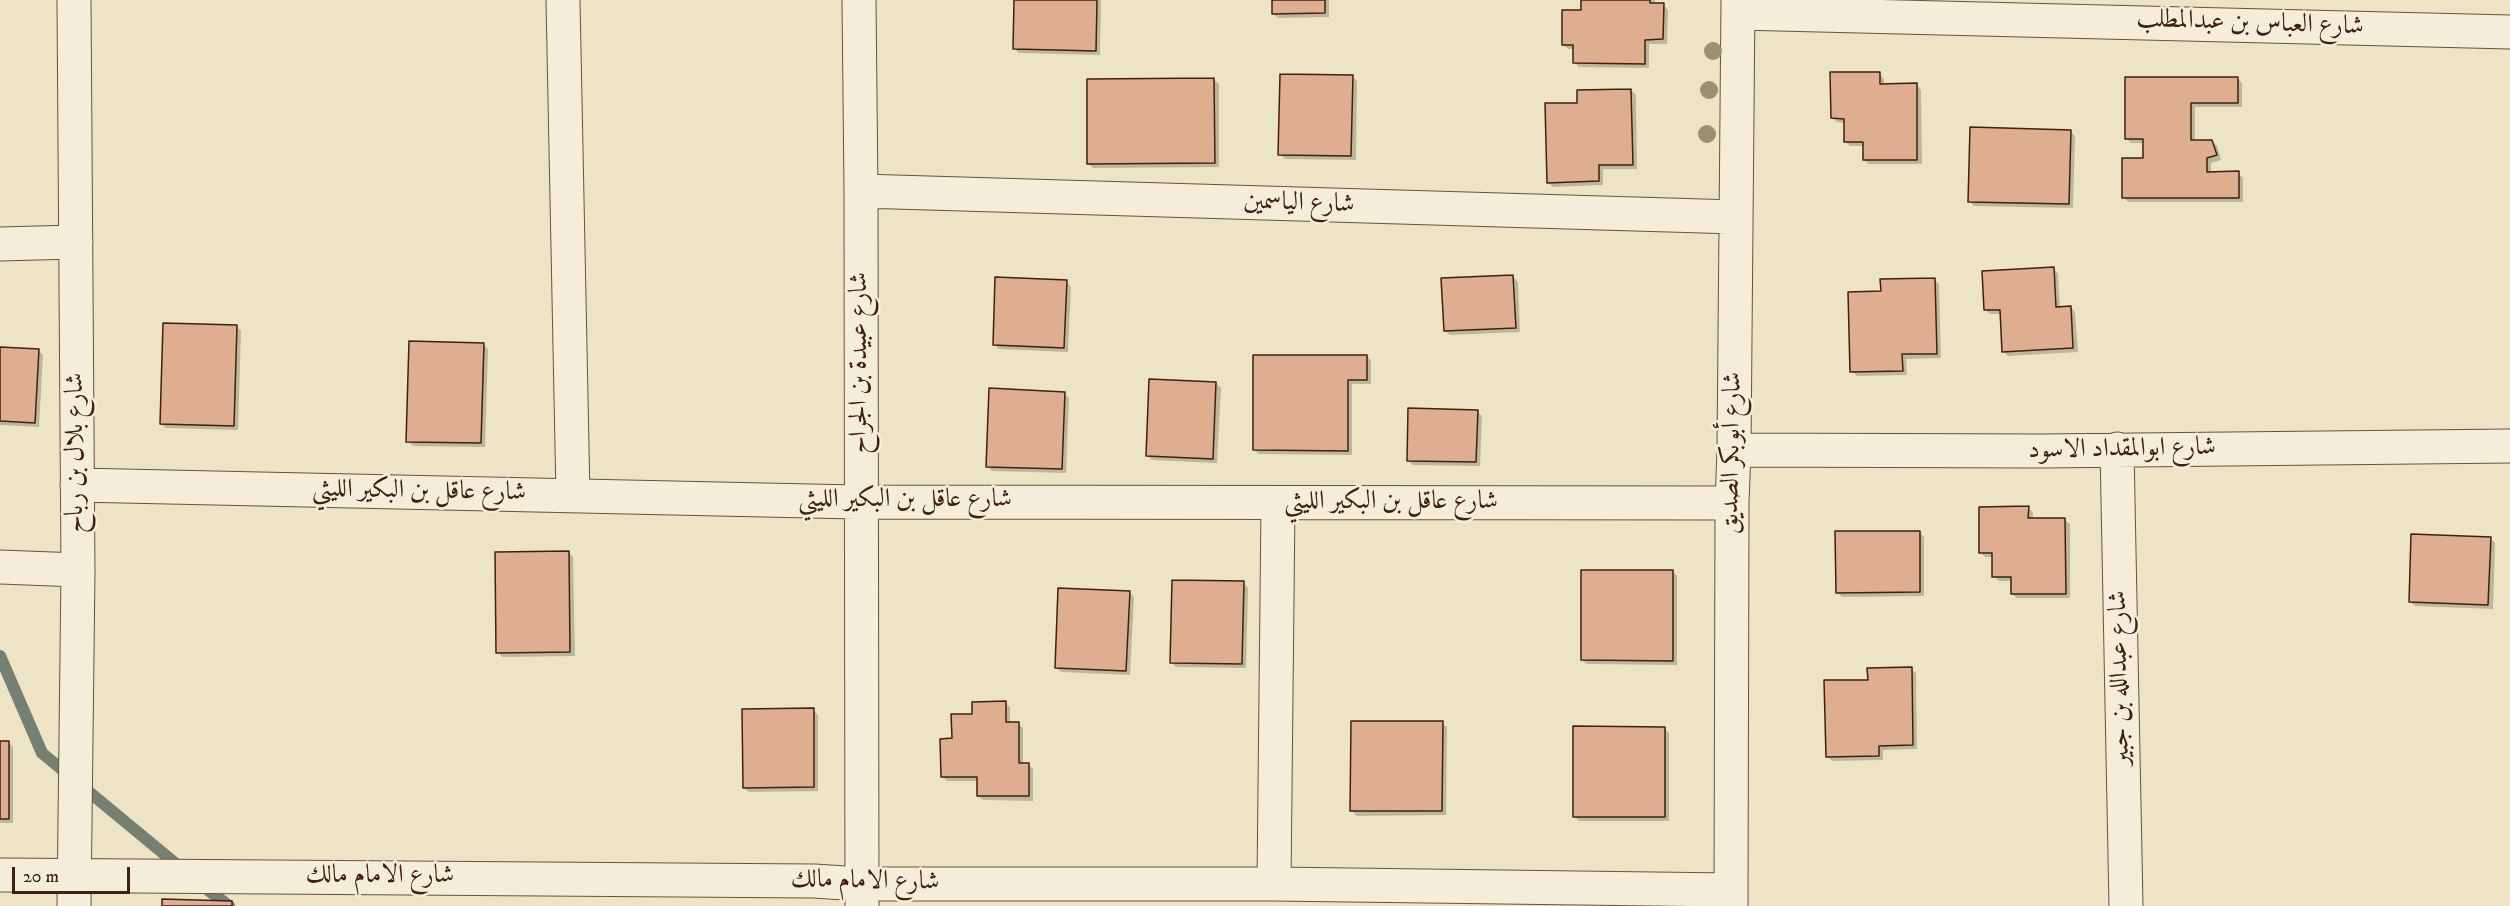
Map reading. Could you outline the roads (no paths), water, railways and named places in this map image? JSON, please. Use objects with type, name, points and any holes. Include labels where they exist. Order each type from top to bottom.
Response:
[{"type":"street","name":"شارع بلال بن رباح","points":[[74,0],[78,484],[74,891]]},
{"type":"street","points":[[562,0],[573,496]]},
{"type":"street","name":"شارع عبيدة بن الجراح","points":[[859,0],[862,895]]},
{"type":"street","name":"شارع العباس بن عبدالمطلب","points":[[1738,6],[2132,10],[2510,32]]},
{"type":"street","name":"شارع أبوبكر الصديق","points":[[1731,898],[1732,503],[1738,6]]},
{"type":"street","name":"شارع الياسمين","points":[[861,191],[1736,217]]},
{"type":"street","points":[[0,244],[76,242]]},
{"type":"street","name":"شارع ابوالمقداد الاسود","points":[[1734,450],[2510,446]]},
{"type":"street","name":"شارع عبدالله بن جبير","points":[[2116,449],[2126,906]]},
{"type":"street","name":"شارع عاقل بن البكير الليثي","points":[[78,484],[861,502],[1732,503]]},
{"type":"street","points":[[1274,884],[1278,503]]},
{"type":"street","points":[[0,567],[78,570]]},
{"type":"street","name":"شارع الامام مالك","points":[[0,875],[74,891],[802,880],[862,895],[1274,884],[1731,898]]},
{"type":"waterway","points":[[0,656],[42,753],[181,868]]},
{"type":"waterway","points":[[199,883],[229,906]]}]
